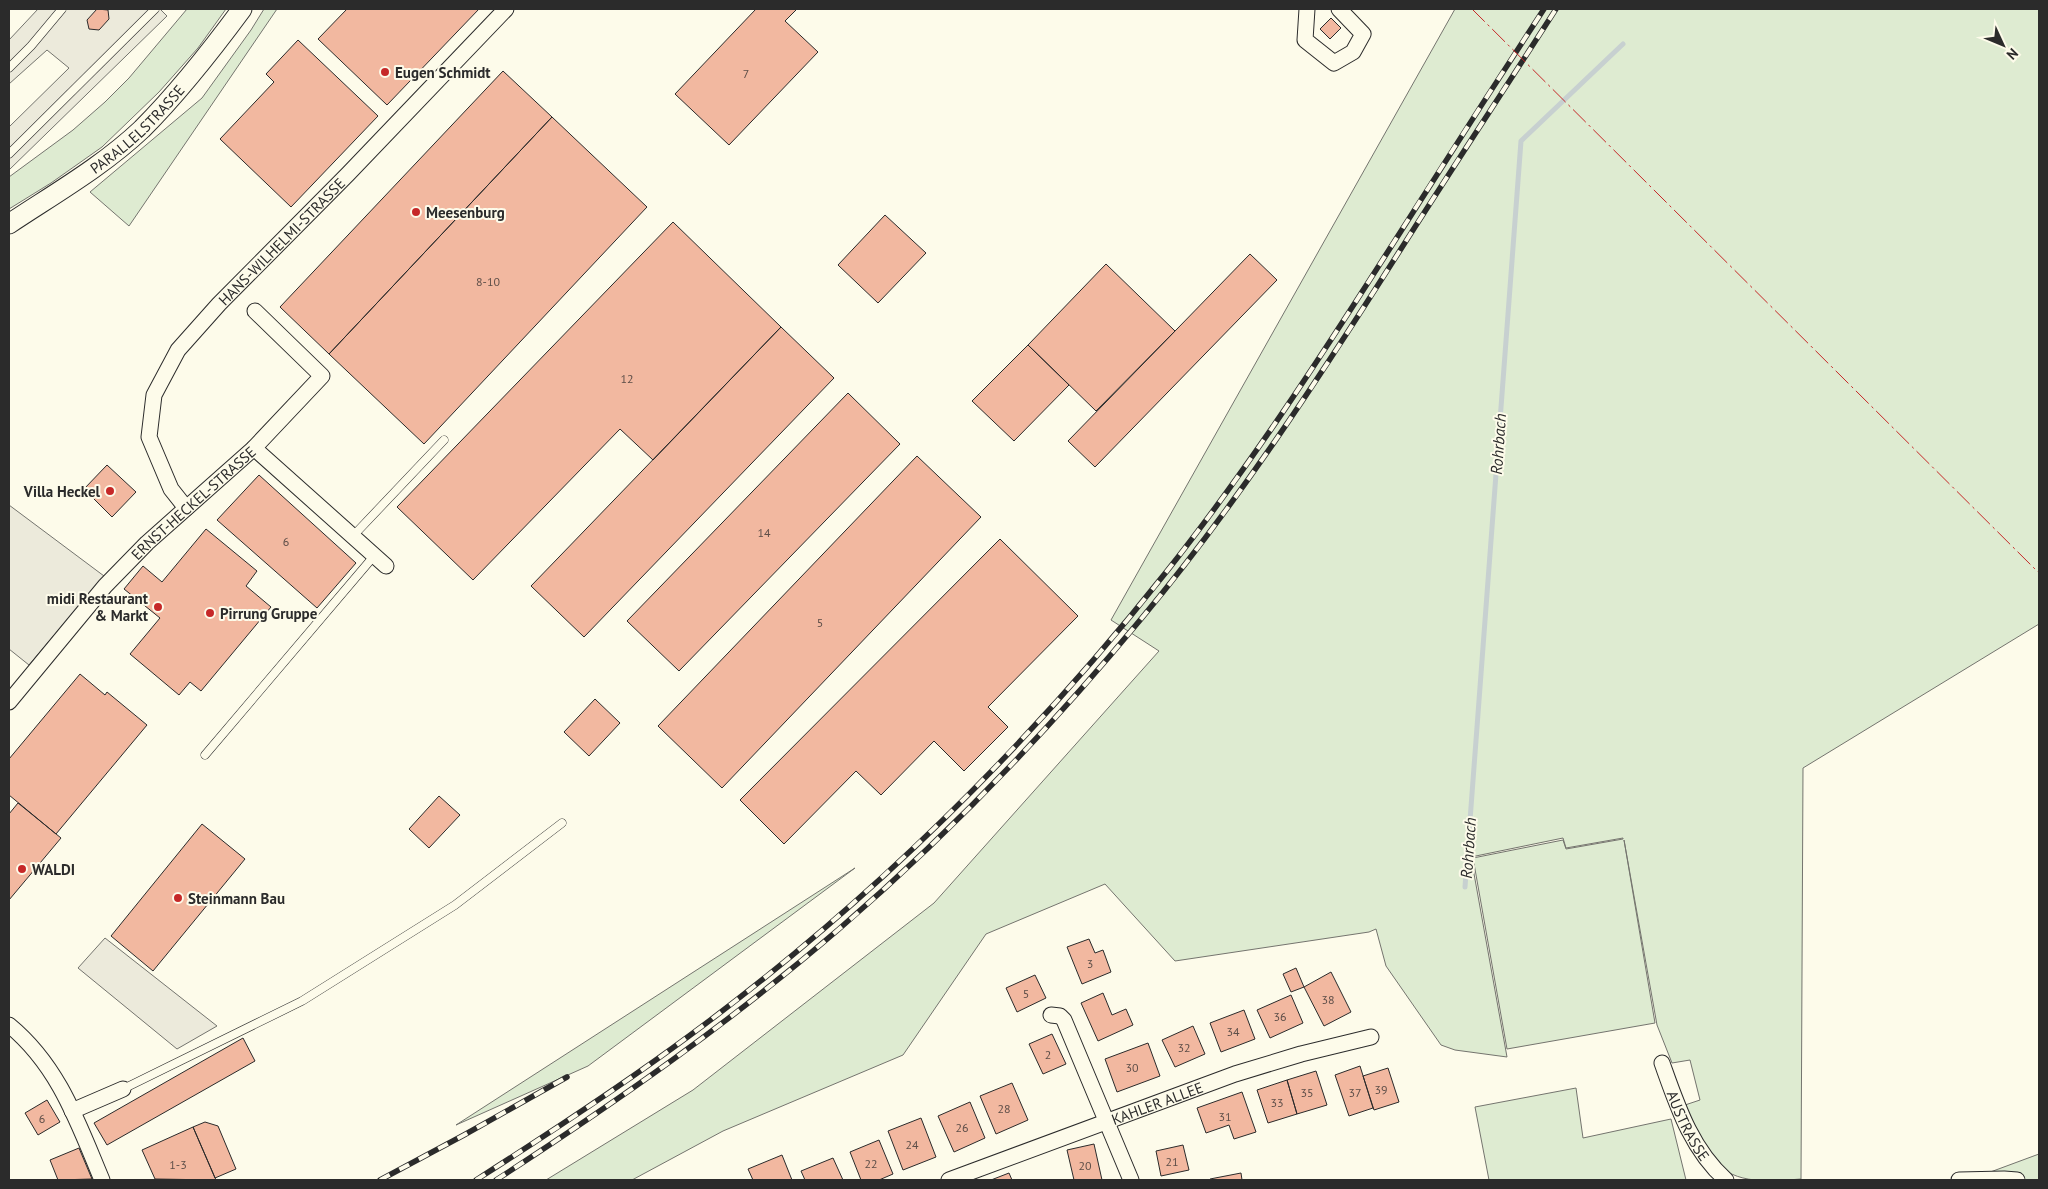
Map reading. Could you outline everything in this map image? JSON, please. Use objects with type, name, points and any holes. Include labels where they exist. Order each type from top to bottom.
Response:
[{"type":"street","name":"PARALLELSTRASSE","points":[[9,224],[96,166],[141,130],[214,48],[242,9]]},
{"type":"street","name":"HANS-WILHELMI-STRASSE","points":[[186,508],[171,489],[149,437],[154,395],[178,350],[218,304],[348,174],[506,9]]},
{"type":"street","points":[[1307,9],[1305,40],[1334,63],[1353,52],[1363,34],[1339,9]]},
{"type":"street","name":"ERNST-HECKEL-STRASSE","points":[[9,702],[105,586],[146,543],[254,448],[322,376],[255,311]]},
{"type":"street","points":[[254,448],[386,566]]},
{"type":"street","points":[[1051,1015],[1060,1016],[1064,1020],[1131,1180]]},
{"type":"street","points":[[9,1025],[36,1052],[58,1081],[102,1180]]},
{"type":"street","name":"KAHLER ALLEE","points":[[949,1180],[1235,1074],[1301,1054],[1371,1037]]},
{"type":"street","name":"AUSTRASSE","points":[[1662,1063],[1678,1108],[1696,1145],[1714,1170],[1726,1180]]},
{"type":"street","points":[[72,1111],[123,1089]]},
{"type":"street","points":[[1959,1180],[2017,1180]]},
{"type":"lane","points":[[9,68],[31,46],[62,9]]},
{"type":"lane","points":[[9,154],[155,9]]},
{"type":"lane","points":[[353,536],[444,440]]},
{"type":"lane","points":[[205,755],[374,556]]},
{"type":"lane","points":[[123,1089],[302,1001],[455,905],[562,823]]},
{"type":"green space","points":[[187,9],[226,9],[198,48],[159,92],[102,147],[51,183],[9,209],[9,177],[73,130],[105,102],[129,78]]},
{"type":"green space","points":[[264,9],[277,9],[129,226],[90,192],[202,98]]},
{"type":"green space","points":[[1455,9],[2039,9],[2039,624],[1803,768],[1801,1179],[1766,1181],[1743,1178],[1732,1174],[1714,1160],[1702,1140],[1685,1105],[1700,1100],[1690,1060],[1672,1063],[1657,1025],[1624,840],[1655,1023],[1507,1049],[1473,858],[1563,840],[1566,849],[1623,839],[1566,848],[1563,838],[1471,857],[1507,1057],[1455,1050],[1441,1045],[1386,966],[1376,929],[1369,932],[1175,961],[1105,884],[986,934],[903,1055],[723,1131],[632,1180],[546,1180],[693,1090],[934,903],[1159,651],[1111,620]]},
{"type":"green space","points":[[855,868],[588,1066],[456,1125]]},
{"type":"green space","points":[[1576,1088],[1583,1138],[1671,1119],[1686,1180],[1489,1180],[1475,1107]]},
{"type":"green space","points":[[2039,1154],[2039,1180],[1985,1180],[1985,1174]]},
{"type":"shaded area","points":[[38,9],[160,9],[167,16],[9,170],[9,127],[69,68],[47,50],[9,84],[9,40]]},
{"type":"shaded area","points":[[9,505],[104,576],[29,665],[9,649]]},
{"type":"shaded area","points":[[105,938],[217,1026],[177,1049],[78,968]]},
{"type":"building","points":[[97,9],[108,10],[109,19],[99,30],[89,29],[87,20]]},
{"type":"building","name":"Eugen Schmidt","points":[[347,9],[479,9],[387,105],[318,39]]},
{"type":"building","points":[[756,9],[797,9],[785,21],[818,52],[729,145],[675,94]]},
{"type":"building","points":[[1331,18],[1341,28],[1330,39],[1320,29]]},
{"type":"building","points":[[298,40],[378,116],[291,207],[220,139],[274,82],[266,74]]},
{"type":"building","name":"Meesenburg","points":[[503,71],[552,117],[329,354],[280,307]]},
{"type":"building","points":[[552,117],[647,207],[424,444],[329,354]]},
{"type":"building","points":[[885,215],[926,253],[878,303],[838,265]]},
{"type":"building","points":[[673,222],[781,327],[653,460],[620,429],[473,580],[397,507]]},
{"type":"building","points":[[1250,254],[1277,280],[1095,467],[1068,441]]},
{"type":"building","points":[[1106,264],[1175,331],[1096,411],[1028,345]]},
{"type":"building","points":[[781,327],[834,378],[584,637],[531,586]]},
{"type":"building","points":[[1028,345],[1069,385],[1014,441],[972,401]]},
{"type":"building","points":[[848,393],[900,444],[679,671],[627,621]]},
{"type":"building","points":[[917,456],[981,517],[722,788],[658,726]]},
{"type":"building","name":"Villa Heckel","points":[[107,465],[136,492],[112,517],[84,489]]},
{"type":"building","points":[[259,475],[356,563],[317,608],[217,520]]},
{"type":"building","name":"Pirrung Gruppe","points":[[206,529],[257,571],[246,586],[271,607],[201,691],[190,682],[179,695],[130,654],[160,618],[124,589],[143,566],[162,582]]},
{"type":"building","points":[[1000,539],[1078,616],[988,707],[1008,727],[964,771],[934,741],[881,795],[856,771],[784,844],[740,800]]},
{"type":"building","points":[[80,674],[105,695],[107,692],[147,725],[56,834],[9,795],[9,759]]},
{"type":"building","points":[[595,699],[620,723],[589,756],[564,732]]},
{"type":"building","points":[[439,796],[460,815],[429,848],[409,829]]},
{"type":"building","name":"WALDI","points":[[18,803],[61,838],[9,900],[9,814]]},
{"type":"building","name":"Steinmann Bau","points":[[202,824],[245,859],[153,971],[111,936]]},
{"type":"building","points":[[1089,939],[1095,953],[1103,950],[1111,972],[1082,984],[1067,947]]},
{"type":"building","points":[[1296,968],[1304,987],[1291,992],[1283,974]]},
{"type":"building","points":[[1331,972],[1351,1012],[1324,1026],[1304,987]]},
{"type":"building","points":[[1035,975],[1046,998],[1017,1012],[1006,988]]},
{"type":"building","points":[[1103,993],[1112,1015],[1126,1009],[1133,1025],[1098,1041],[1081,1003]]},
{"type":"building","points":[[1291,995],[1303,1023],[1270,1038],[1257,1010]]},
{"type":"building","points":[[1244,1010],[1255,1039],[1221,1052],[1210,1023]]},
{"type":"building","points":[[1193,1026],[1205,1054],[1175,1067],[1162,1040]]},
{"type":"building","points":[[1052,1034],[1066,1064],[1043,1074],[1029,1044]]},
{"type":"building","points":[[243,1038],[255,1061],[107,1145],[94,1123]]},
{"type":"building","points":[[1148,1043],[1160,1076],[1117,1092],[1105,1059]]},
{"type":"building","points":[[1360,1066],[1373,1108],[1349,1116],[1335,1075]]},
{"type":"building","points":[[1388,1068],[1399,1102],[1374,1110],[1363,1076]]},
{"type":"building","points":[[1316,1071],[1327,1105],[1297,1114],[1287,1080]]},
{"type":"building","points":[[1287,1080],[1297,1114],[1268,1123],[1257,1090]]},
{"type":"building","points":[[1012,1083],[1028,1120],[996,1134],[980,1096]]},
{"type":"building","points":[[1242,1092],[1256,1132],[1234,1139],[1229,1125],[1206,1133],[1197,1108]]},
{"type":"building","points":[[47,1100],[60,1122],[38,1135],[25,1113]]},
{"type":"building","points":[[970,1102],[985,1138],[954,1152],[938,1116]]},
{"type":"building","points":[[921,1118],[936,1157],[903,1170],[888,1131]]},
{"type":"building","points":[[205,1122],[218,1126],[236,1169],[215,1178],[193,1127]]},
{"type":"building","points":[[193,1127],[216,1180],[155,1179],[142,1150]]},
{"type":"building","points":[[879,1140],[893,1174],[879,1180],[861,1180],[850,1152]]},
{"type":"building","points":[[1094,1144],[1102,1180],[1074,1180],[1067,1150]]},
{"type":"building","points":[[1183,1145],[1189,1170],[1161,1176],[1156,1151]]},
{"type":"building","points":[[79,1148],[92,1179],[58,1180],[50,1160]]},
{"type":"building","points":[[782,1155],[792,1180],[753,1180],[748,1169]]},
{"type":"building","points":[[833,1158],[843,1180],[805,1180],[801,1171]]},
{"type":"building","points":[[1009,1173],[1012,1180],[991,1180]]},
{"type":"building","points":[[1241,1173],[1242,1180],[1210,1180],[1210,1179]]},
{"type":"waterway","name":"Rohrbach","points":[[1465,887],[1521,141],[1623,44]]},
{"type":"railway","points":[[476,1180],[584,1110],[663,1055],[755,985],[820,932],[883,877],[943,819],[1002,760],[1059,698],[1114,636],[1167,571],[1254,454],[1335,334],[1544,9]]},
{"type":"railway","points":[[496,1180],[628,1091],[757,997],[839,929],[919,857],[1034,741],[1141,619],[1244,486],[1338,346],[1556,9]]},
{"type":"railway","points":[[380,1180],[567,1077]]},
{"type":"power","points":[[1472,9],[2039,573]]},
{"type":"place","name":"Eugen Schmidt","points":[[385,72]]},
{"type":"place","name":"Meesenburg","points":[[416,212]]},
{"type":"place","name":"Villa Heckel","points":[[110,491]]},
{"type":"place","name":"midi Restaurant & Markt","points":[[158,607]]},
{"type":"place","name":"Pirrung Gruppe","points":[[210,613]]},
{"type":"place","name":"WALDI","points":[[22,869]]},
{"type":"place","name":"Steinmann Bau","points":[[178,898]]}]
